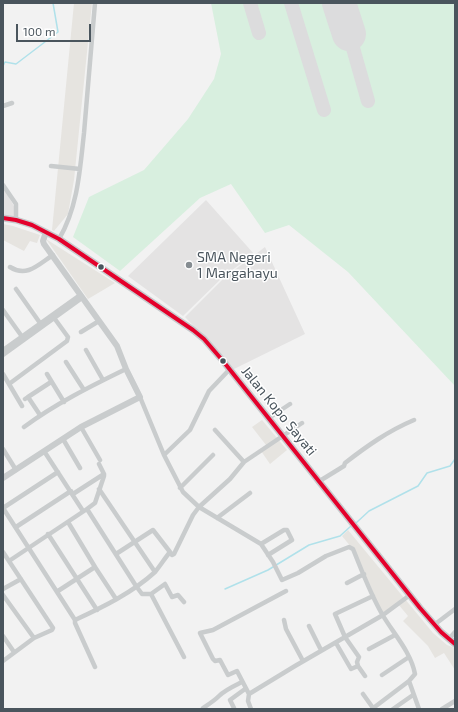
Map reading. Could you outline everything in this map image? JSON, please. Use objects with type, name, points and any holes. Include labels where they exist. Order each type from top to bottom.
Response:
[{"type":"main road","name":"Jalan Kopo Sayati","points":[[3,218],[16,220],[59,239],[193,330],[210,346],[434,625],[452,641]]},
{"type":"street","points":[[59,239],[71,214],[80,169],[95,3]]},
{"type":"street","points":[[3,106],[12,103]]},
{"type":"street","points":[[51,166],[80,169]]},
{"type":"street","points":[[3,185],[16,204],[16,220]]},
{"type":"street","points":[[46,232],[43,241],[117,346],[164,455],[180,488],[199,507],[261,544],[283,580],[326,556],[351,547],[353,549],[373,596],[409,657],[415,674],[410,681],[373,709],[363,694]]},
{"type":"street","points":[[10,267],[19,272],[28,271],[53,255]]},
{"type":"street","points":[[16,289],[40,323]]},
{"type":"street","points":[[3,350],[23,338],[81,296]]},
{"type":"street","points":[[3,310],[23,338]]},
{"type":"street","points":[[3,355],[40,323],[54,316]]},
{"type":"street","points":[[9,384],[67,341],[68,337],[54,316]]},
{"type":"street","points":[[82,332],[99,321]]},
{"type":"street","points":[[86,350],[103,380]]},
{"type":"street","points":[[66,362],[84,390]]},
{"type":"street","points":[[24,427],[40,415],[84,390],[126,369]]},
{"type":"street","points":[[164,455],[190,430],[208,392],[229,370]]},
{"type":"street","points":[[3,374],[22,406]]},
{"type":"street","points":[[47,374],[64,402]]},
{"type":"street","points":[[40,415],[27,398],[51,382]]},
{"type":"street","points":[[3,478],[81,427],[140,397]]},
{"type":"street","points":[[269,418],[290,404]]},
{"type":"street","points":[[318,482],[344,466],[345,462],[374,441],[396,428],[414,420]]},
{"type":"street","points":[[75,621],[116,599],[155,572],[171,553],[174,554],[199,507],[230,479],[244,462],[302,422]]},
{"type":"street","points":[[81,427],[100,462],[104,474],[95,504]]},
{"type":"street","points":[[215,430],[244,462]]},
{"type":"street","points":[[63,439],[80,468]]},
{"type":"street","points":[[3,449],[16,470]]},
{"type":"street","points":[[44,451],[142,594],[151,594],[164,584],[172,597],[178,595],[184,602]]},
{"type":"street","points":[[180,488],[213,455]]},
{"type":"street","points":[[58,472],[3,508],[58,591],[75,621],[95,667]]},
{"type":"street","points":[[16,527],[104,474]]},
{"type":"street","points":[[99,488],[155,572]]},
{"type":"street","points":[[216,518],[250,493]]},
{"type":"street","points":[[9,560],[106,498]]},
{"type":"street","points":[[68,522],[116,599]]},
{"type":"street","points":[[116,554],[153,530],[171,553]]},
{"type":"street","points":[[261,544],[284,530],[287,530],[292,540],[268,555]]},
{"type":"street","points":[[48,534],[97,610]]},
{"type":"street","points":[[3,552],[53,628],[52,630],[34,638],[3,661]]},
{"type":"street","points":[[58,591],[95,567]]},
{"type":"street","points":[[347,583],[364,574]]},
{"type":"street","points":[[3,589],[21,579]]},
{"type":"street","points":[[251,709],[248,701],[249,694],[245,689],[237,671],[228,675],[220,660],[214,661],[200,633],[213,630],[286,590]]},
{"type":"street","points":[[151,594],[184,657]]},
{"type":"street","points":[[3,595],[34,638]]},
{"type":"street","points":[[249,694],[321,650],[336,643],[383,615],[410,595]]},
{"type":"street","points":[[365,676],[358,666],[357,662],[359,657],[345,637],[335,614],[373,596]]},
{"type":"street","points":[[434,625],[455,609]]},
{"type":"street","points":[[284,620],[286,629],[303,661]]},
{"type":"street","points":[[309,626],[321,650]]},
{"type":"street","points":[[452,641],[455,632]]},
{"type":"street","points":[[369,649],[395,635]]},
{"type":"street","points":[[3,636],[14,652]]},
{"type":"street","points":[[336,643],[351,669],[358,666]]},
{"type":"street","points":[[382,675],[409,657]]},
{"type":"street","points":[[410,681],[419,709]]},
{"type":"street","points":[[203,708],[242,682]]},
{"type":"street","points":[[234,708],[230,700],[245,689]]},
{"type":"street","points":[[393,709],[414,695]]},
{"type":"street","points":[[442,709],[455,701]]},
{"type":"shaded area","points":[[74,3],[92,3],[74,180],[68,214],[54,231],[52,230]]},
{"type":"shaded area","points":[[3,186],[16,210],[17,217],[3,216]]},
{"type":"shaded area","name":"SMA Negeri 1 Margahayu","points":[[206,200],[254,254],[224,276],[183,316],[128,276]]},
{"type":"shaded area","points":[[3,224],[40,235],[37,243],[30,241],[24,251],[3,240]]},
{"type":"shaded area","points":[[46,239],[115,283],[88,299]]},
{"type":"shaded area","points":[[265,247],[305,334],[234,369],[185,317],[224,278]]},
{"type":"shaded area","points":[[262,420],[287,450],[270,464],[261,451],[266,445],[252,427]]},
{"type":"shaded area","points":[[348,530],[433,633],[447,645],[455,648],[455,670],[444,653],[435,658],[428,646],[403,621],[408,616],[398,604],[382,613],[356,553],[342,536]]},
{"type":"green space","points":[[211,3],[455,3],[455,386],[348,272],[289,225],[265,233],[231,184],[200,198],[120,271],[73,237],[89,197],[144,170],[188,119],[214,79],[221,54]]},
{"type":"waterway","points":[[3,66],[5,62],[16,64],[58,32],[53,3]]},
{"type":"waterway","points":[[356,523],[369,511],[418,486],[427,473],[450,466],[455,459]]},
{"type":"waterway","points":[[225,589],[268,570],[309,545],[340,536],[351,526]]},
{"type":"taxiway","points":[[250,3],[259,33]]},
{"type":"taxiway","points":[[291,3],[324,110]]},
{"type":"taxiway","points":[[349,34],[368,101]]},
{"type":"runway","points":[[339,3],[349,34]]},
{"type":"transit line","points":[[3,218],[32,225],[59,239],[204,339],[420,608],[441,632],[455,644]]},
{"type":"place","name":"SMA Negeri 1 Margahayu","points":[[189,265]]}]
